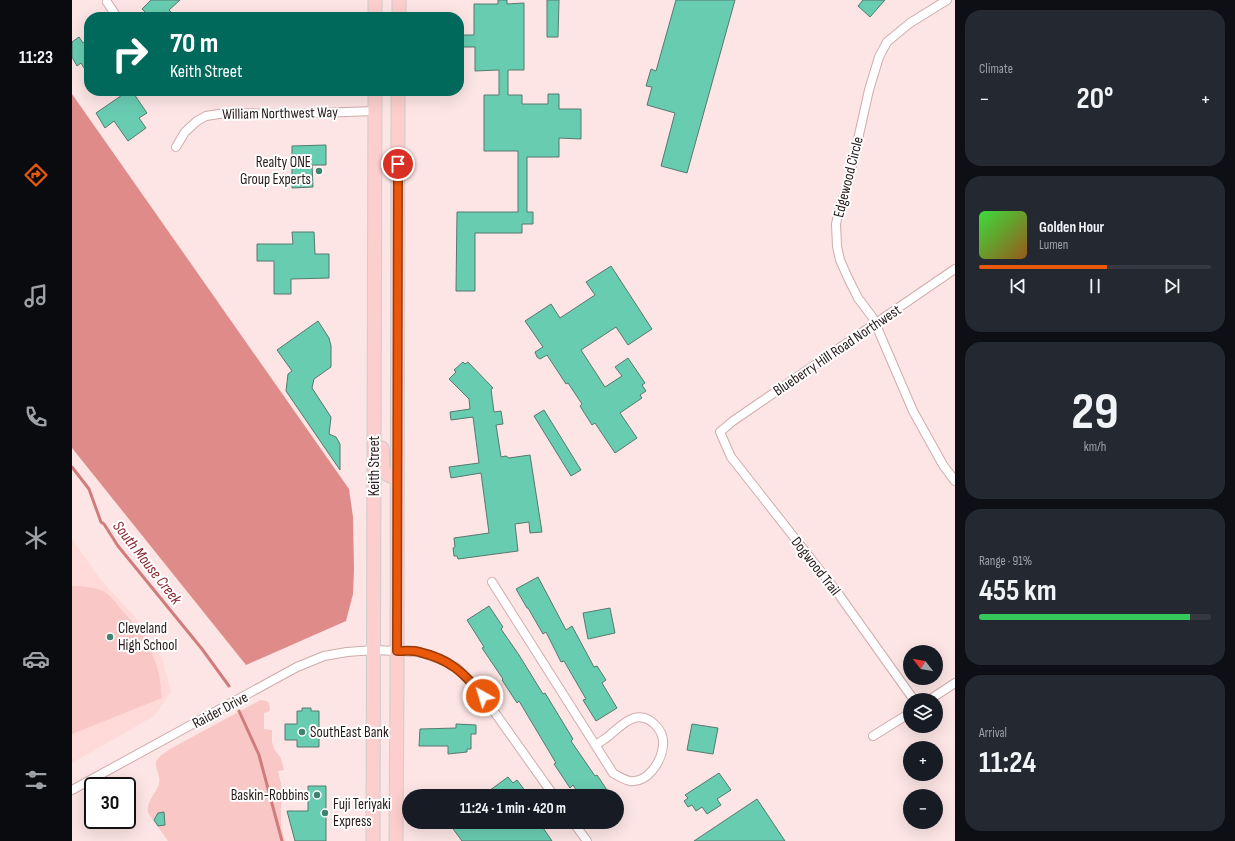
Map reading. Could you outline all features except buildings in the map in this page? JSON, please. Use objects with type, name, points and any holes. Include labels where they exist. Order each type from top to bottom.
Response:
[{"type":"main road","points":[[375,12],[376,0]]},
{"type":"main road","points":[[399,0],[399,12]]},
{"type":"main road","name":"Keith Street","points":[[373,841],[375,96]]},
{"type":"main road","name":"Keith Street","points":[[396,841],[398,96]]},
{"type":"main road","points":[[374,394],[382,416],[383,470],[388,475],[397,479]]},
{"type":"street","name":"Edgewood Circle","points":[[947,0],[910,23],[887,42],[879,57],[869,90],[849,177],[836,224],[837,246],[840,260],[858,298],[876,323],[913,411],[943,465],[955,481]]},
{"type":"street","points":[[107,1],[114,12]]},
{"type":"street","name":"William Northwest Way","points":[[176,147],[186,132],[197,121],[206,116],[225,113],[289,114],[375,111]]},
{"type":"street","name":"Blueberry Hill Road Northwest","points":[[720,432],[733,421],[955,269]]},
{"type":"street","name":"Dogwood Trail","points":[[720,432],[731,457],[837,592],[909,693]]},
{"type":"street","points":[[492,582],[613,773],[623,779],[631,781],[649,775],[660,757],[663,745],[661,735],[657,727],[647,719],[635,718],[620,726],[596,745]]},
{"type":"street","name":"Raider Drive","points":[[72,790],[297,667],[324,656],[347,652],[374,650],[419,652],[445,661],[457,668],[483,696],[549,789]]},
{"type":"street","points":[[940,693],[955,683]]},
{"type":"street","points":[[873,736],[903,717]]},
{"type":"street","points":[[578,829],[587,841]]},
{"type":"shaded area","points":[[72,94],[349,489],[353,517],[354,569],[353,594],[346,621],[246,665],[72,448]]},
{"type":"shaded area","name":"Cleveland High School","points":[[72,539],[100,579],[134,616],[162,658],[171,692],[154,716],[72,763]]},
{"type":"shaded area","name":"Cleveland High School","points":[[72,586],[89,587],[105,592],[134,624],[146,641],[155,660],[160,680],[162,698],[72,734]]},
{"type":"shaded area","points":[[261,700],[269,703],[270,711],[264,713],[264,729],[272,730],[272,742],[274,749],[281,758],[284,770],[278,771],[283,792],[281,798],[281,827],[285,841],[168,841],[148,813],[148,805],[159,784],[156,764],[157,760],[170,749]]},
{"type":"waterway","name":"South Mouse Creek","points":[[72,467],[89,489],[101,522],[104,524],[118,546],[202,649],[229,686]]},
{"type":"waterway","name":"South Mouse Creek","points":[[239,711],[259,755],[282,841]]},
{"type":"place","name":"Realty ONE Group Experts","points":[[319,171]]},
{"type":"place","name":"Cleveland High School","points":[[110,637]]},
{"type":"place","name":"SouthEast Bank","points":[[302,732]]},
{"type":"place","name":"Baskin-Robbins","points":[[317,795]]},
{"type":"place","name":"Fuji Teriyaki Express","points":[[325,813]]},
{"type":"route","points":[[398,164],[397,651],[419,652],[445,661],[457,668],[483,696]]}]
